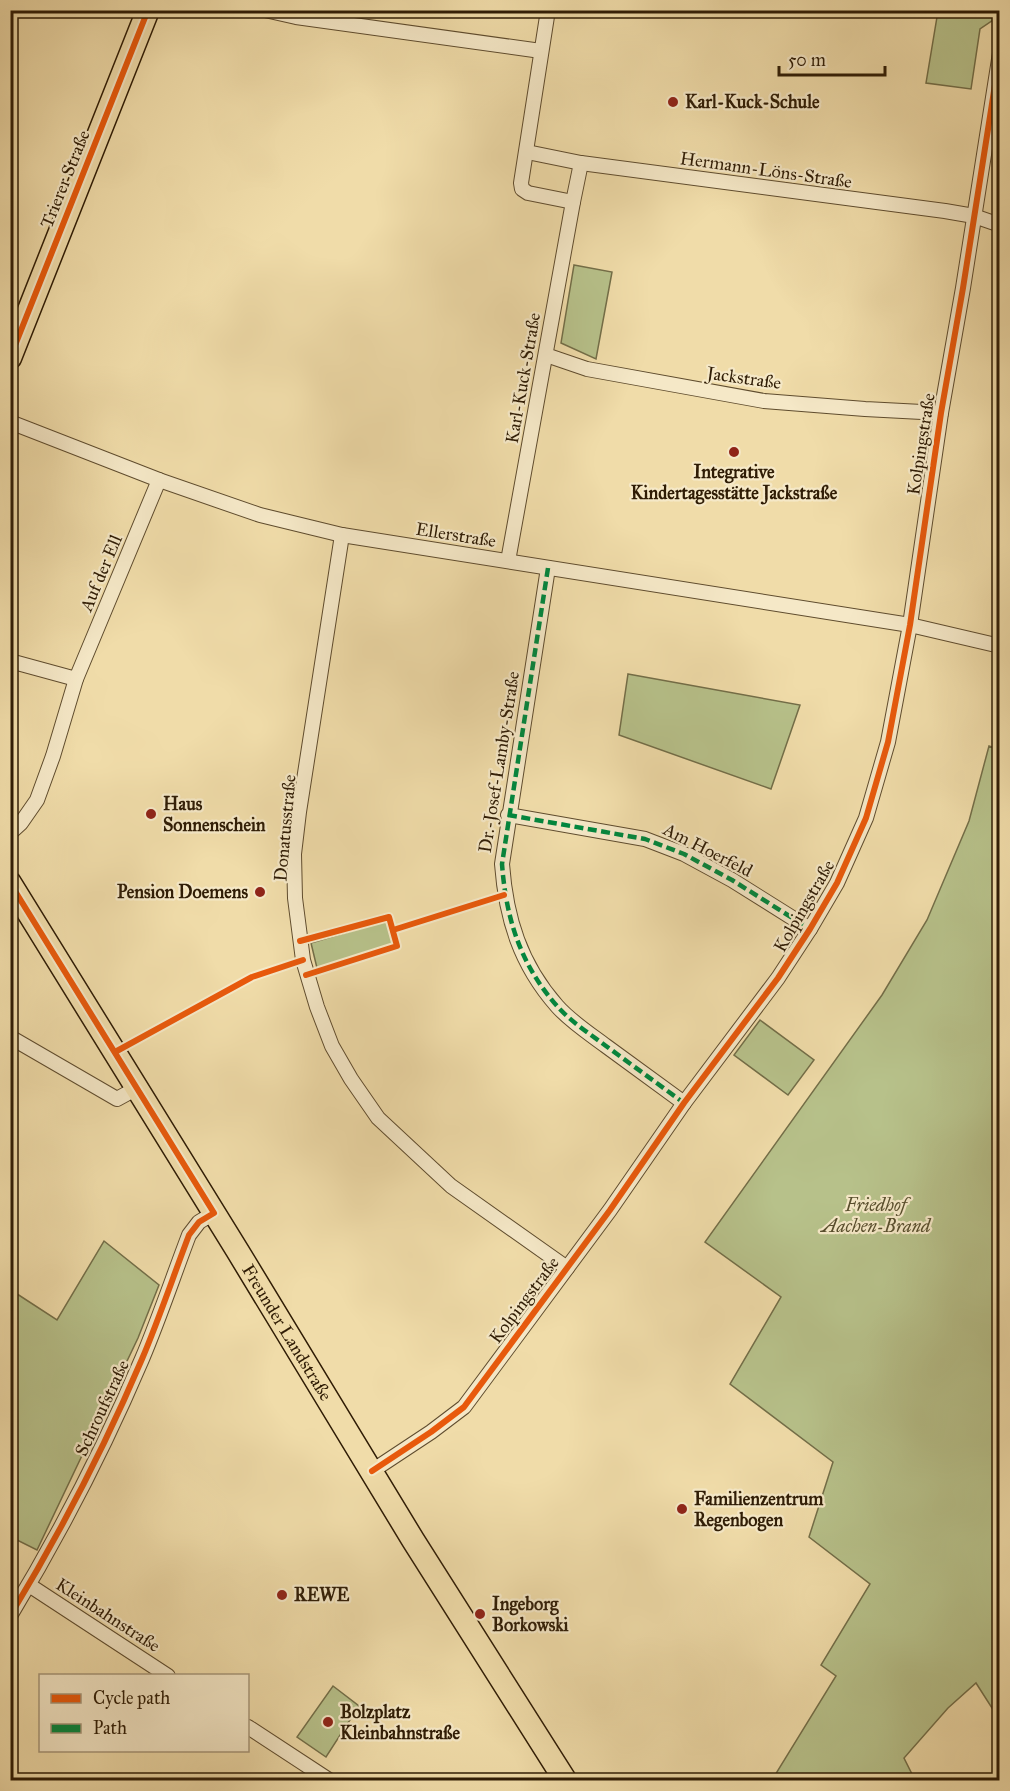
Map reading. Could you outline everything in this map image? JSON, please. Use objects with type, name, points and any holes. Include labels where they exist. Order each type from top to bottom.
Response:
[{"type":"main road","name":"Trierer Straße","points":[[10,358],[16,328],[148,10]]},
{"type":"main road","name":"Freunder Landstraße","points":[[10,883],[413,1540],[566,1780]]},
{"type":"street","points":[[265,10],[316,20],[542,51]]},
{"type":"street","points":[[548,10],[521,183],[522,189],[528,193],[573,202]]},
{"type":"street","name":"Kolpingstraße","points":[[372,1471],[464,1407],[610,1210],[810,929],[837,883],[866,818],[888,742],[910,625],[940,413],[963,288],[999,53]]},
{"type":"street","name":"Hermann-Löns-Straße","points":[[527,152],[581,164],[945,211],[974,216],[999,225]]},
{"type":"street","name":"Karl-Kuck-Straße","points":[[508,561],[581,164]]},
{"type":"street","name":"Jackstraße","points":[[546,355],[587,369],[764,401],[940,413]]},
{"type":"street","name":"Ellerstraße","points":[[10,422],[159,480],[260,514],[342,535],[949,633]]},
{"type":"street","name":"Auf der Ell","points":[[10,833],[21,823],[37,800],[76,679],[159,480]]},
{"type":"street","name":"Donatusstraße","points":[[342,535],[294,854],[295,898],[306,975],[332,1046],[378,1118],[451,1186],[567,1268]]},
{"type":"street","name":"Dr.-Josef-Lamby-Straße","points":[[548,568],[508,815],[502,864],[504,895],[528,965],[542,988],[558,1007],[586,1031],[684,1103]]},
{"type":"street","points":[[949,633],[999,636]]},
{"type":"street","points":[[949,633],[999,646]]},
{"type":"street","points":[[10,661],[76,679]]},
{"type":"street","name":"Am Hoerfeld","points":[[508,815],[645,839],[684,854],[732,880],[810,929]]},
{"type":"street","points":[[10,1037],[117,1099],[137,1088]]},
{"type":"street","name":"Schroufstraße","points":[[10,1616],[29,1586],[109,1431],[142,1358],[189,1235],[199,1222],[214,1213]]},
{"type":"street","name":"Kleinbahnstraße","points":[[29,1586],[165,1674]]},
{"type":"street","points":[[249,1728],[329,1780]]},
{"type":"green space","points":[[938,11],[994,11],[993,20],[980,29],[971,89],[926,83]]},
{"type":"green space","points":[[574,265],[612,272],[596,359],[561,343]]},
{"type":"green space","points":[[628,674],[800,705],[771,789],[619,735]]},
{"type":"green space","name":"Friedhof Aachen-Brand","points":[[989,746],[1000,750],[999,1719],[976,1683],[948,1708],[904,1758],[915,1780],[772,1780],[836,1676],[821,1665],[870,1584],[809,1537],[833,1462],[730,1384],[781,1297],[705,1242],[882,995],[927,920],[969,821]]},
{"type":"green space","points":[[388,920],[394,944],[317,968],[311,943]]},
{"type":"green space","points":[[760,1020],[814,1060],[788,1095],[734,1055]]},
{"type":"green space","points":[[104,1241],[159,1285],[138,1338],[37,1550],[11,1537],[11,1290],[57,1320]]},
{"type":"green space","name":"Bolzplatz Kleinbahnstraße","points":[[333,1686],[359,1706],[326,1757],[297,1737]]},
{"type":"marked path","points":[[548,568],[502,864],[511,922],[533,974],[562,1012],[684,1103]]},
{"type":"marked path","points":[[508,815],[645,839],[684,854],[732,880],[810,929]]},
{"type":"cycle path","points":[[10,358],[148,10]]},
{"type":"cycle path","points":[[372,1471],[464,1407],[610,1210],[684,1103],[778,978],[837,883],[866,818],[888,742],[910,625],[941,413],[1000,53]]},
{"type":"cycle path","points":[[10,883],[214,1213],[199,1222],[189,1235],[148,1344],[113,1424],[64,1522],[10,1616]]},
{"type":"cycle path","points":[[393,930],[504,895]]},
{"type":"cycle path","points":[[300,941],[389,917],[397,946],[306,975]]},
{"type":"cycle path","points":[[115,1052],[252,977],[303,960]]},
{"type":"place","name":"Karl-Kuck-Schule","points":[[673,102]]},
{"type":"place","name":"Integrative Kindertagesstätte Jackstraße","points":[[734,452]]},
{"type":"place","name":"Haus Sonnenschein","points":[[151,814]]},
{"type":"place","name":"Pension Doemens","points":[[260,892]]},
{"type":"place","name":"Familienzentrum Regenbogen","points":[[682,1509]]},
{"type":"place","name":"REWE","points":[[282,1595]]},
{"type":"place","name":"Ingeborg Borkowski","points":[[480,1614]]},
{"type":"place","name":"Bolzplatz Kleinbahnstraße","points":[[328,1722]]}]
